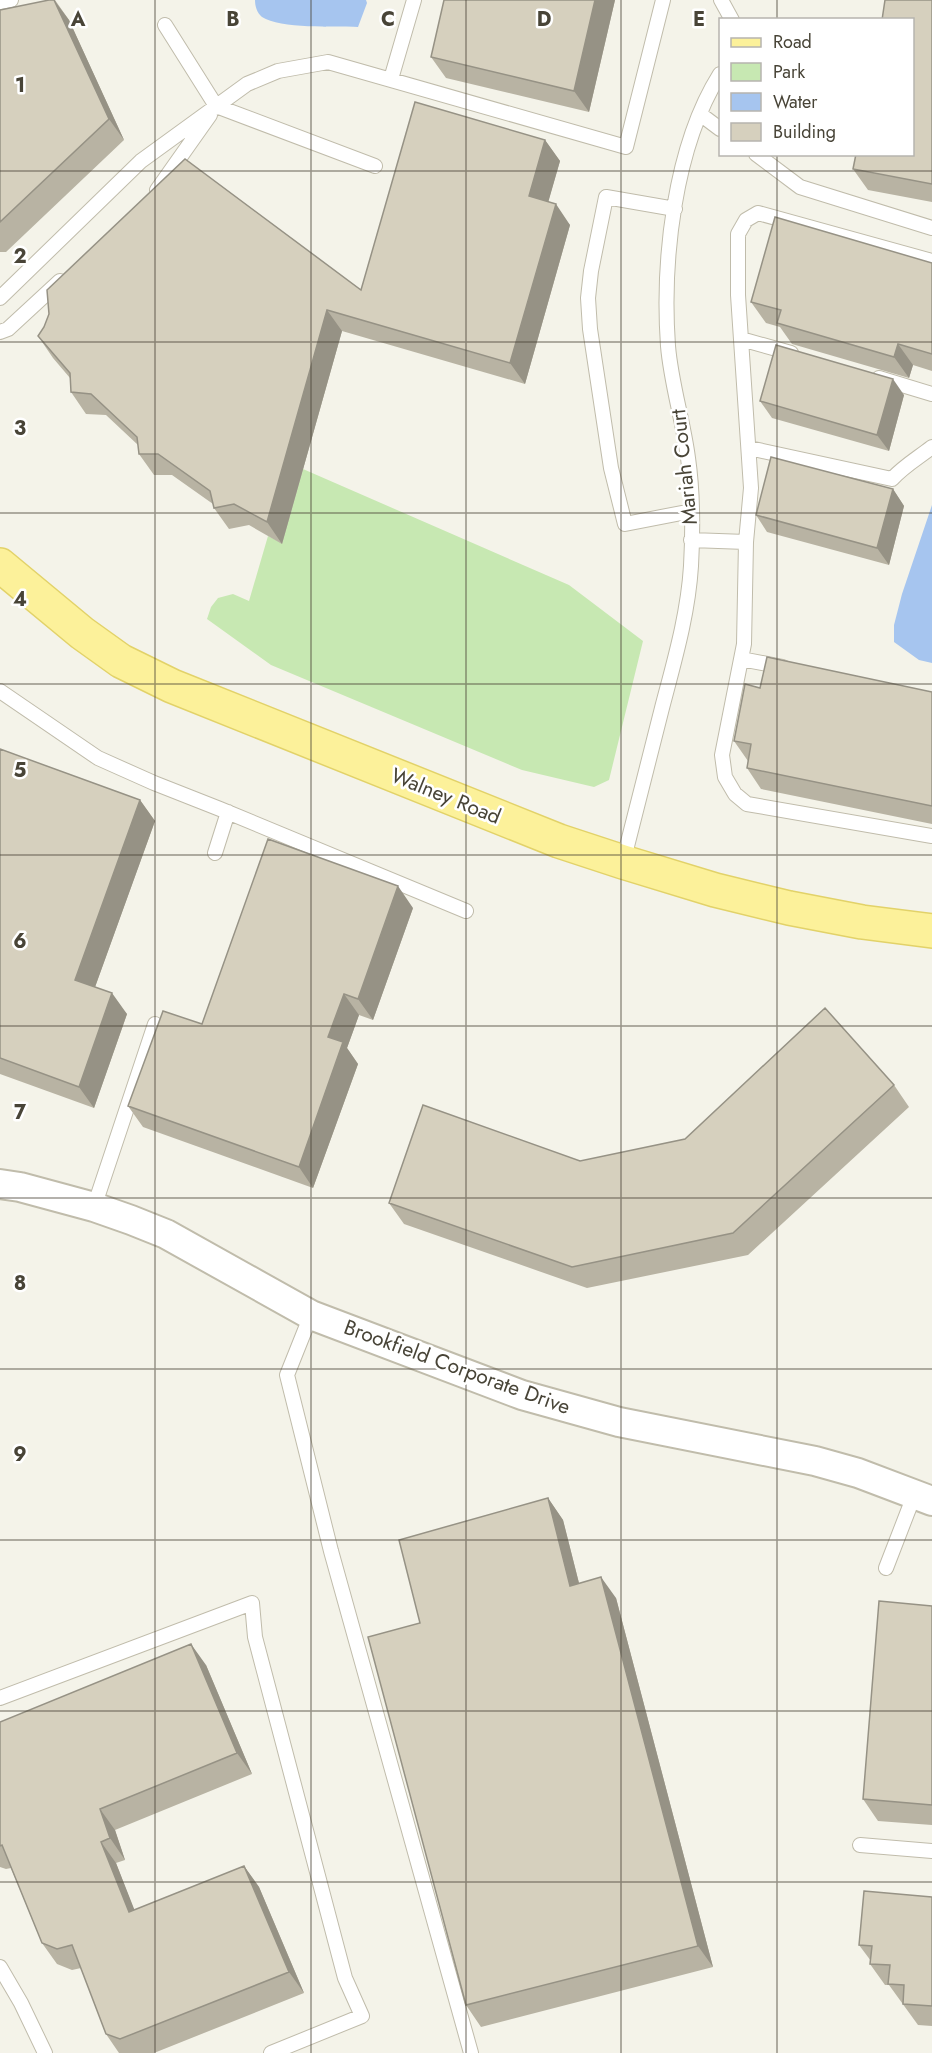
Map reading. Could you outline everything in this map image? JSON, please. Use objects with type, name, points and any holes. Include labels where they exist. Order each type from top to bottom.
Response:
[{"type":"main road","name":"Walney Road","points":[[0,565],[82,633],[114,656],[172,686],[548,837],[715,890],[789,908],[932,931]]},
{"type":"street","name":"Brookfield Corporate Drive","points":[[0,1184],[20,1187],[94,1207],[166,1234],[311,1315],[522,1395],[619,1422],[814,1461],[858,1473],[923,1497]]},
{"type":"lane","points":[[0,2],[11,0]]},
{"type":"lane","points":[[391,80],[414,0]]},
{"type":"lane","points":[[0,298],[141,161],[247,84],[278,71],[328,62],[626,147],[663,0]]},
{"type":"lane","points":[[721,0],[731,18]]},
{"type":"lane","points":[[165,25],[216,106],[375,166]]},
{"type":"lane","name":"Mariah Court","points":[[623,862],[681,637],[690,569],[692,511],[688,458],[668,348],[667,293],[670,239],[679,187],[700,114],[719,76]]},
{"type":"lane","points":[[146,201],[155,193],[216,106]]},
{"type":"lane","points":[[700,114],[719,128]]},
{"type":"lane","points":[[759,156],[800,187],[932,228]]},
{"type":"lane","points":[[675,209],[606,197],[591,271],[589,308],[611,468],[625,524],[692,511]]},
{"type":"lane","points":[[932,261],[758,213],[746,220],[738,234],[737,274],[752,488],[746,542],[744,644],[722,754],[725,777],[735,794],[747,804],[932,836]]},
{"type":"lane","points":[[0,332],[8,330],[68,273]]},
{"type":"lane","points":[[741,339],[808,358]]},
{"type":"lane","points":[[865,374],[932,394]]},
{"type":"lane","points":[[749,448],[892,479],[903,466],[932,447]]},
{"type":"lane","points":[[691,540],[746,542]]},
{"type":"lane","points":[[741,659],[797,670]]},
{"type":"lane","points":[[0,691],[98,758],[466,911]]},
{"type":"lane","points":[[215,853],[228,812]]},
{"type":"lane","points":[[94,1207],[155,1024]]},
{"type":"lane","points":[[311,1315],[287,1375],[331,1551],[471,2053]]},
{"type":"lane","points":[[886,1568],[923,1497]]},
{"type":"lane","points":[[0,1698],[252,1603],[255,1637],[345,1978],[362,2016],[272,2053]]},
{"type":"lane","points":[[860,1845],[932,1851]]},
{"type":"lane","points":[[0,1966],[45,2053]]},
{"type":"green space","points":[[303,469],[569,585],[643,641],[609,780],[594,787],[522,770],[271,665],[207,619],[211,607],[218,598],[233,594],[249,601],[268,536],[282,543]]},
{"type":"water","points":[[255,0],[366,0],[367,3],[358,27],[322,27],[270,21],[259,14]]},
{"type":"water","points":[[932,505],[932,663],[919,660],[894,642],[894,625]]},
{"type":"building","points":[[54,0],[109,119],[0,222],[0,10]]},
{"type":"building","points":[[444,0],[595,0],[574,91],[431,57]]},
{"type":"building","points":[[885,0],[932,0],[932,184],[853,169],[856,156],[914,156],[914,18],[882,18]]},
{"type":"building","points":[[415,102],[545,140],[529,196],[556,204],[510,363],[327,310],[267,522],[234,504],[214,508],[210,491],[158,454],[139,454],[137,437],[91,394],[71,392],[70,373],[38,336],[49,314],[47,290],[185,159],[361,290]]},
{"type":"building","points":[[775,217],[932,263],[932,354],[898,344],[894,357],[777,323],[781,310],[751,302]]},
{"type":"building","points":[[776,345],[893,379],[877,435],[760,401]]},
{"type":"building","points":[[771,457],[893,489],[877,548],[756,515]]},
{"type":"building","points":[[767,657],[932,692],[932,806],[747,768],[751,744],[734,741],[745,684],[760,688]]},
{"type":"building","points":[[0,749],[140,800],[75,980],[112,993],[79,1087],[0,1058]]},
{"type":"building","points":[[268,839],[398,886],[358,999],[344,994],[328,1037],[343,1042],[299,1167],[128,1106],[163,1011],[202,1024]]},
{"type":"building","points":[[825,1008],[894,1085],[733,1233],[572,1267],[389,1203],[423,1105],[580,1161],[685,1139]]},
{"type":"building","points":[[548,1498],[570,1586],[601,1577],[698,1946],[466,2005],[368,1637],[420,1623],[399,1540]]},
{"type":"building","points":[[879,1601],[932,1606],[932,1805],[863,1799]]},
{"type":"building","points":[[191,1644],[237,1753],[100,1809],[110,1838],[101,1842],[129,1912],[244,1866],[289,1972],[120,2039],[106,2034],[72,1945],[57,1949],[42,1943],[2,1845],[0,1846],[0,1722]]},
{"type":"building","points":[[864,1891],[932,1897],[932,2006],[903,2004],[904,1985],[888,1984],[890,1965],[870,1964],[872,1946],[859,1945]]}]
